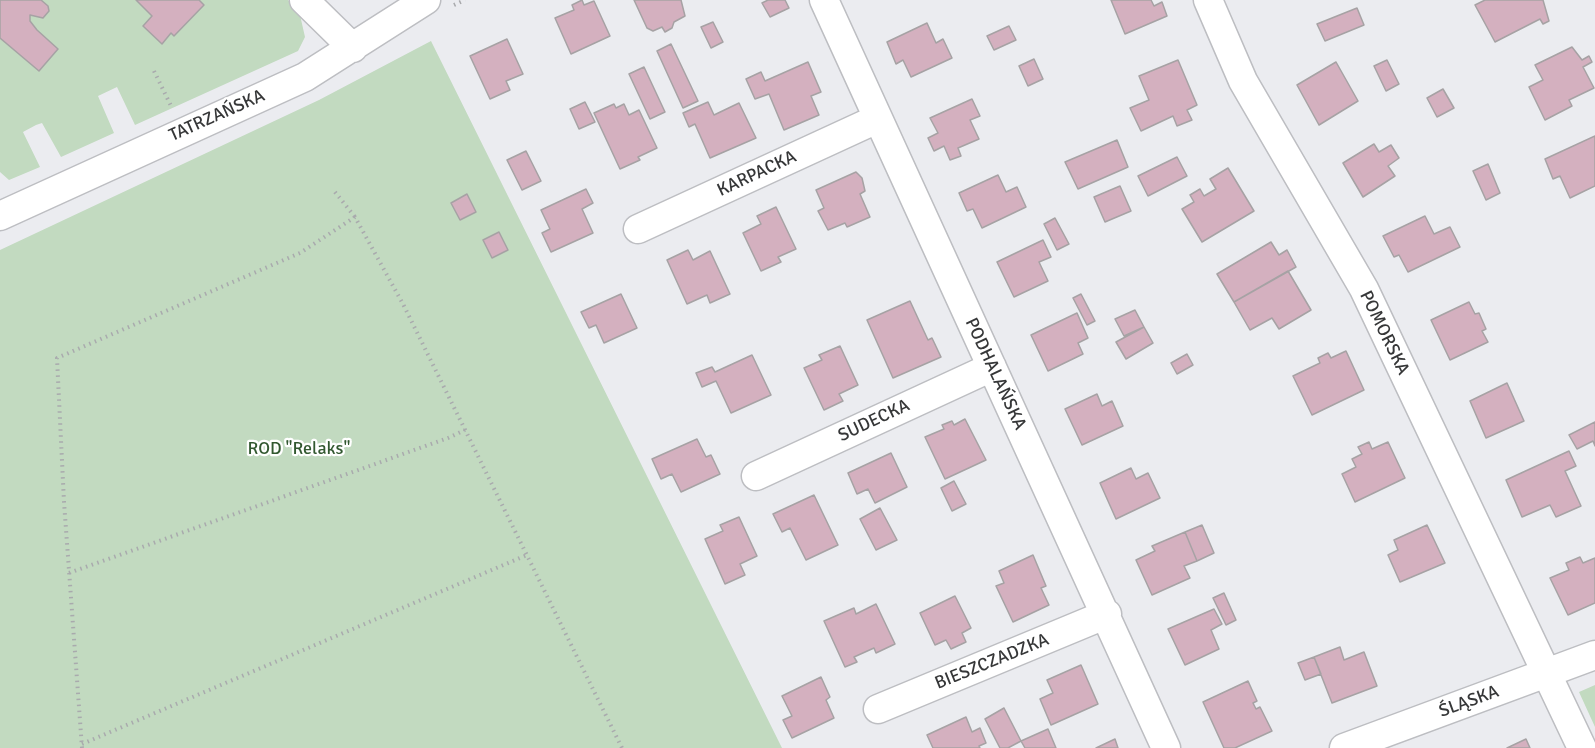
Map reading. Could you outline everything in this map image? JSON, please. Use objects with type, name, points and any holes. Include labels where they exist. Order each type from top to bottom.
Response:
[{"type":"street","points":[[304,0],[353,48]]},
{"type":"street","name":"TATRZAŃSKA","points":[[0,216],[305,77],[426,0]]},
{"type":"street","name":"PODHALAŃSKA","points":[[824,0],[1107,614],[1166,748]]},
{"type":"street","name":"POMORSKA","points":[[1208,0],[1243,81],[1364,289],[1582,748]]},
{"type":"street","name":"KARPACKA","points":[[638,229],[877,119]]},
{"type":"street","name":"SUDECKA","points":[[756,476],[992,367]]},
{"type":"street","name":"BIESZCZADZKA","points":[[878,709],[1107,614]]},
{"type":"street","name":"ŚLĄSKA","points":[[1344,748],[1595,655]]},
{"type":"path","points":[[154,71],[175,114]]},
{"type":"path","points":[[335,192],[356,217],[403,304],[622,748]]},
{"type":"path","points":[[356,217],[300,253],[57,358],[69,573],[82,746],[527,555]]},
{"type":"path","points":[[69,573],[426,447],[465,429]]},
{"type":"green space","points":[[0,0],[288,0],[300,15],[305,37],[298,51],[135,125],[117,87],[98,96],[114,133],[61,157],[42,123],[36,125],[23,132],[40,167],[9,180],[0,172]]},
{"type":"green space","name":"ROD \"Relaks\"","points":[[431,41],[782,748],[0,748],[0,250],[319,100]]},
{"type":"green space","points":[[1595,685],[1595,727],[1579,692]]},
{"type":"building","points":[[0,0],[41,0],[48,6],[49,11],[43,18],[30,15],[30,21],[37,30],[58,49],[39,71],[0,38]]},
{"type":"building","points":[[136,0],[199,0],[204,5],[174,36],[171,33],[162,44],[143,26],[152,16]]},
{"type":"building","points":[[582,0],[584,5],[594,1],[610,36],[571,54],[555,18],[574,10],[572,5]]},
{"type":"building","points":[[634,0],[681,0],[685,16],[674,22],[672,28],[665,32],[662,27],[653,31],[647,28]]},
{"type":"building","points":[[768,0],[785,0],[789,8],[770,17],[762,3]]},
{"type":"building","points":[[1111,0],[1151,0],[1154,6],[1162,2],[1167,16],[1125,34]]},
{"type":"building","points":[[1485,0],[1543,0],[1549,21],[1543,24],[1540,19],[1495,42],[1475,5]]},
{"type":"building","points":[[1357,8],[1364,25],[1325,41],[1317,24]]},
{"type":"building","points":[[713,22],[723,42],[711,48],[701,27]]},
{"type":"building","points":[[927,23],[936,43],[943,39],[952,58],[911,77],[903,60],[896,64],[887,42]]},
{"type":"building","points":[[1009,26],[1016,40],[994,50],[987,36]]},
{"type":"building","points":[[507,39],[523,74],[506,81],[510,90],[490,99],[470,56]]},
{"type":"building","points":[[671,44],[698,101],[683,108],[657,51]]},
{"type":"building","points":[[1572,47],[1582,60],[1589,56],[1592,62],[1583,67],[1594,88],[1569,100],[1572,106],[1545,120],[1529,87],[1543,80],[1535,65]]},
{"type":"building","points":[[1034,59],[1043,79],[1028,86],[1019,66]]},
{"type":"building","points":[[1178,60],[1197,105],[1187,110],[1192,120],[1177,126],[1173,116],[1141,131],[1130,108],[1149,100],[1139,76]]},
{"type":"building","points":[[1387,60],[1399,84],[1386,91],[1374,66]]},
{"type":"building","points":[[808,62],[821,92],[811,96],[819,115],[784,130],[769,94],[755,99],[746,79],[761,72],[765,81]]},
{"type":"building","points":[[1336,62],[1358,101],[1319,125],[1297,85]]},
{"type":"building","points":[[644,67],[665,112],[650,119],[629,74]]},
{"type":"building","points":[[1443,89],[1454,108],[1437,117],[1427,98]]},
{"type":"building","points":[[972,99],[980,116],[970,120],[979,139],[958,148],[961,156],[950,160],[944,146],[934,151],[928,138],[938,133],[930,118]]},
{"type":"building","points":[[585,102],[595,122],[579,129],[570,109]]},
{"type":"building","points":[[708,102],[714,115],[739,103],[756,138],[710,158],[695,124],[689,127],[683,113]]},
{"type":"building","points":[[614,104],[616,108],[624,104],[629,115],[639,110],[657,148],[638,157],[640,160],[620,169],[594,113]]},
{"type":"building","points":[[1595,136],[1595,186],[1570,198],[1560,176],[1553,179],[1545,159]]},
{"type":"building","points":[[1117,140],[1128,167],[1078,189],[1065,162]]},
{"type":"building","points":[[1374,144],[1379,152],[1391,145],[1399,158],[1388,166],[1395,176],[1363,197],[1343,163]]},
{"type":"building","points":[[526,151],[541,181],[522,190],[507,160]]},
{"type":"building","points":[[1177,157],[1187,176],[1148,196],[1138,176]]},
{"type":"building","points":[[1488,164],[1500,193],[1486,200],[1473,171]]},
{"type":"building","points":[[1228,168],[1254,211],[1202,242],[1182,209],[1194,202],[1190,195],[1200,189],[1204,196],[1216,189],[1210,179]]},
{"type":"building","points":[[856,172],[862,178],[865,191],[860,194],[870,217],[847,227],[845,223],[828,230],[818,211],[824,208],[816,190]]},
{"type":"building","points":[[998,175],[1006,192],[1017,187],[1026,207],[982,228],[973,209],[967,211],[959,193]]},
{"type":"building","points":[[1120,186],[1131,211],[1105,222],[1094,197]]},
{"type":"building","points":[[586,189],[593,203],[582,209],[593,233],[551,252],[542,233],[550,229],[541,210]]},
{"type":"building","points":[[467,194],[476,212],[460,220],[451,203]]},
{"type":"building","points":[[776,207],[796,249],[778,257],[781,262],[761,271],[743,233],[761,224],[757,216]]},
{"type":"building","points":[[1425,216],[1434,234],[1450,227],[1460,247],[1408,272],[1399,255],[1394,257],[1383,236]]},
{"type":"building","points":[[1055,218],[1069,244],[1057,250],[1044,224]]},
{"type":"building","points":[[499,232],[508,250],[492,258],[483,240]]},
{"type":"building","points":[[1043,240],[1051,257],[1039,262],[1048,281],[1014,297],[997,262]]},
{"type":"building","points":[[1271,242],[1279,255],[1287,250],[1296,267],[1234,302],[1217,274]]},
{"type":"building","points":[[688,250],[693,260],[710,251],[730,294],[710,303],[707,295],[687,304],[667,260]]},
{"type":"building","points":[[1288,271],[1311,310],[1279,329],[1272,318],[1250,330],[1234,302]]},
{"type":"building","points":[[621,294],[637,328],[604,343],[596,325],[589,328],[581,312]]},
{"type":"building","points":[[1081,294],[1095,321],[1087,325],[1073,298]]},
{"type":"building","points":[[910,301],[928,340],[932,338],[941,357],[893,378],[867,320]]},
{"type":"building","points":[[1469,302],[1475,314],[1479,313],[1486,329],[1482,331],[1488,342],[1450,360],[1431,320]]},
{"type":"building","points":[[1135,310],[1144,327],[1124,336],[1115,319]]},
{"type":"building","points":[[1077,313],[1088,338],[1078,343],[1083,354],[1048,371],[1031,335]]},
{"type":"building","points":[[1144,327],[1153,343],[1126,359],[1116,342]]},
{"type":"building","points":[[840,346],[858,385],[839,394],[843,401],[824,410],[804,368],[822,360],[819,355]]},
{"type":"building","points":[[1346,351],[1364,390],[1312,415],[1293,376],[1320,363],[1318,358],[1328,353],[1331,358]]},
{"type":"building","points":[[1187,354],[1193,365],[1177,374],[1171,363]]},
{"type":"building","points":[[752,355],[771,395],[731,413],[716,381],[702,387],[696,373],[712,367],[715,372]]},
{"type":"building","points":[[1507,383],[1524,421],[1486,438],[1470,401]]},
{"type":"building","points":[[1097,394],[1102,406],[1112,401],[1123,426],[1082,445],[1065,409]]},
{"type":"building","points":[[965,419],[986,460],[945,479],[925,437],[944,429],[942,425],[952,421],[954,425]]},
{"type":"building","points":[[1595,422],[1595,446],[1593,441],[1577,449],[1569,435]]},
{"type":"building","points":[[697,439],[706,457],[711,455],[720,474],[681,492],[672,474],[661,479],[652,459]]},
{"type":"building","points":[[1369,442],[1372,449],[1388,442],[1405,478],[1355,502],[1342,474],[1356,467],[1352,459],[1362,454],[1358,447]]},
{"type":"building","points":[[1569,451],[1576,466],[1565,471],[1581,506],[1556,517],[1550,505],[1522,517],[1506,480]]},
{"type":"building","points":[[891,453],[907,487],[875,503],[868,489],[857,494],[848,473]]},
{"type":"building","points":[[1131,468],[1136,479],[1148,473],[1160,498],[1116,519],[1100,483]]},
{"type":"building","points":[[954,481],[966,504],[952,511],[941,488]]},
{"type":"building","points":[[814,495],[838,545],[806,560],[790,528],[782,532],[773,514]]},
{"type":"building","points":[[880,508],[897,540],[876,550],[860,519]]},
{"type":"building","points":[[739,517],[757,556],[740,564],[745,575],[725,584],[705,539],[723,531],[720,525]]},
{"type":"building","points":[[1202,525],[1214,553],[1197,561],[1185,532]]},
{"type":"building","points":[[1427,525],[1445,563],[1400,582],[1388,555],[1398,550],[1394,540]]},
{"type":"building","points":[[1185,532],[1197,561],[1184,566],[1190,578],[1152,595],[1136,560],[1155,551],[1152,546]]},
{"type":"building","points":[[1033,555],[1046,586],[1041,588],[1049,605],[1013,622],[996,586],[1004,583],[999,571]]},
{"type":"building","points":[[1580,557],[1583,563],[1595,558],[1595,603],[1568,615],[1550,578],[1569,570],[1566,563]]},
{"type":"building","points":[[1224,593],[1236,620],[1226,625],[1213,598]]},
{"type":"building","points":[[955,596],[971,628],[962,633],[966,642],[951,649],[946,640],[935,645],[920,613]]},
{"type":"building","points":[[876,604],[895,644],[876,653],[874,648],[854,657],[857,662],[845,667],[824,621],[854,608],[856,614]]},
{"type":"building","points":[[1214,609],[1222,624],[1211,630],[1219,649],[1185,665],[1168,629]]},
{"type":"building","points":[[1340,647],[1344,660],[1364,652],[1377,686],[1332,703],[1314,657]]},
{"type":"building","points":[[1314,657],[1321,674],[1305,680],[1298,663]]},
{"type":"building","points":[[1081,665],[1098,704],[1051,725],[1040,699],[1053,693],[1047,680]]},
{"type":"building","points":[[821,677],[830,697],[826,700],[834,718],[792,738],[783,720],[792,716],[782,696]]},
{"type":"building","points":[[1248,681],[1257,701],[1253,703],[1256,709],[1260,707],[1272,731],[1235,748],[1224,748],[1203,702]]},
{"type":"building","points":[[1004,708],[1021,741],[1008,748],[1000,748],[985,719]]},
{"type":"building","points":[[966,717],[972,732],[980,728],[986,743],[979,746],[980,748],[933,748],[927,735]]},
{"type":"building","points":[[1048,729],[1056,748],[1025,748],[1021,741]]},
{"type":"building","points":[[1115,739],[1118,748],[1096,748]]},
{"type":"building","points":[[1526,739],[1530,748],[1507,748]]}]
